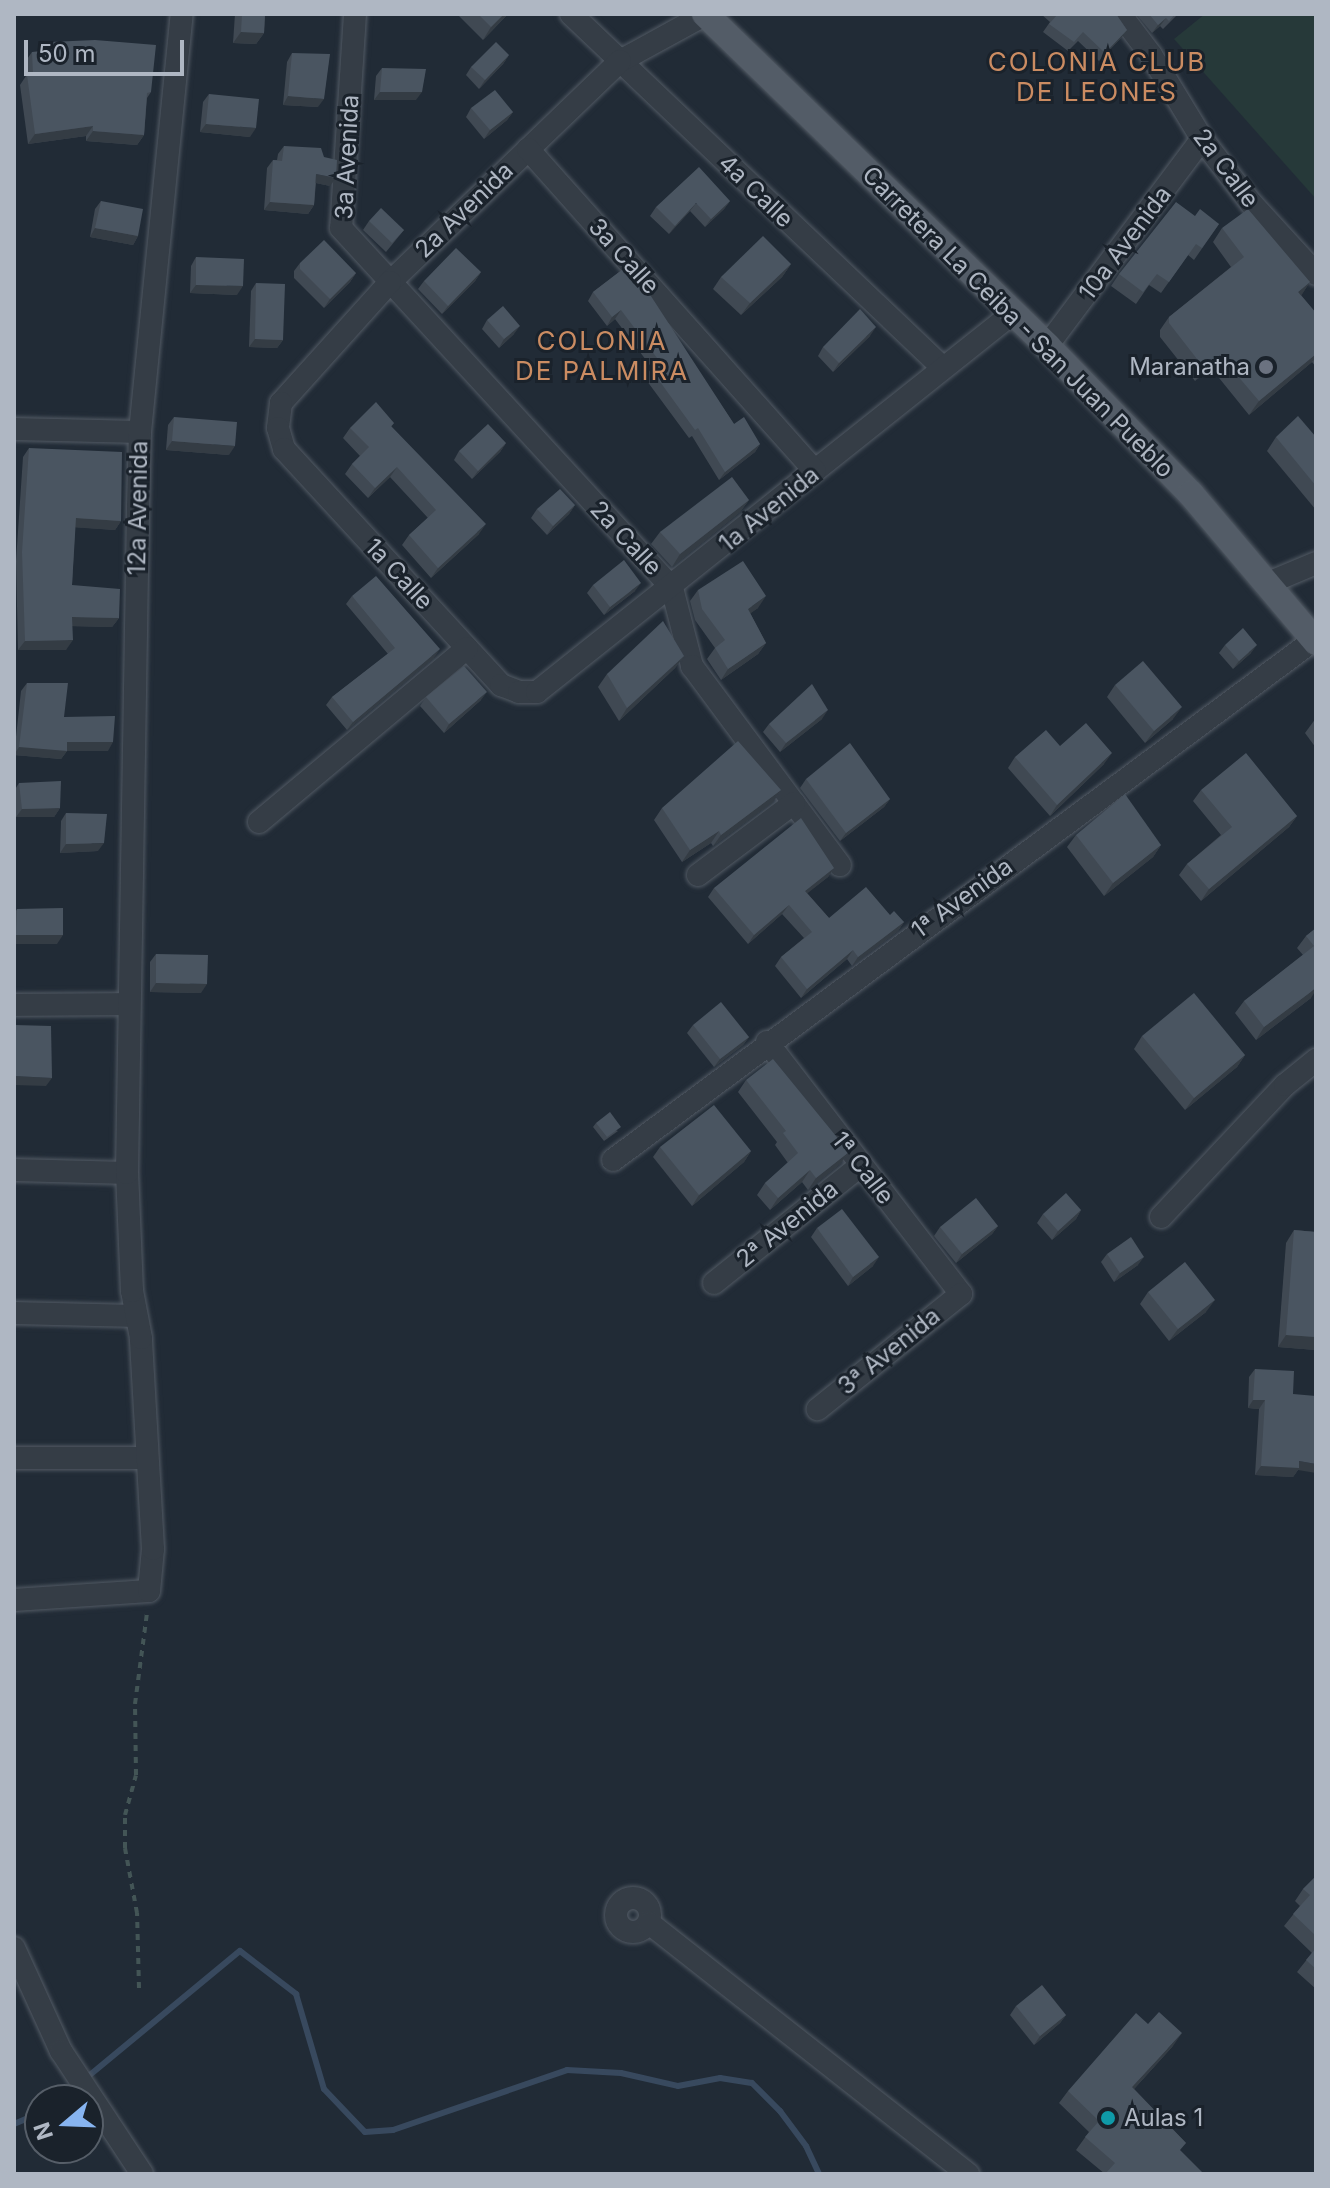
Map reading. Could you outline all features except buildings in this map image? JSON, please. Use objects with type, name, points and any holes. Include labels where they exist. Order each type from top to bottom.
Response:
[{"type":"main road","name":"Carretera La Ceiba - San Juan Pueblo","points":[[706,14],[1047,346],[1191,494],[1315,641]]},
{"type":"street","name":"12a Avenida","points":[[149,1591],[153,1549],[145,1458],[141,1338],[136,1316],[127,1173],[128,1004],[140,432],[182,14]]},
{"type":"street","name":"3a Avenida","points":[[355,14],[341,228],[390,282]]},
{"type":"street","name":"4a Calle","points":[[571,14],[942,367]]},
{"type":"street","name":"2a Avenida","points":[[284,449],[278,428],[281,403],[390,282],[620,61],[706,14]]},
{"type":"street","name":"2a Calle","points":[[1120,14],[1151,55],[1202,139],[1251,203],[1316,274]]},
{"type":"street","name":"10a Avenida","points":[[1047,346],[1202,139]]},
{"type":"street","name":"3a Calle","points":[[528,149],[815,471]]},
{"type":"street","name":"2a Calle","points":[[390,282],[672,588],[692,666],[840,865]]},
{"type":"street","name":"1a Avenida","points":[[519,692],[537,692],[672,588],[942,367],[1013,313]]},
{"type":"street","points":[[14,429],[140,432]]},
{"type":"street","name":"1a Calle","points":[[284,449],[501,685],[519,692]]},
{"type":"street","points":[[1266,584],[1316,563]]},
{"type":"street","name":"1ª Avenida","points":[[613,1160],[767,1042],[1315,641]]},
{"type":"street","points":[[259,822],[467,648]]},
{"type":"street","points":[[698,875],[794,803]]},
{"type":"street","points":[[14,1005],[128,1004]]},
{"type":"street","name":"1ª Calle","points":[[767,1042],[961,1294]]},
{"type":"street","points":[[1161,1217],[1285,1085],[1316,1060]]},
{"type":"street","name":"2ª Avenida","points":[[714,1283],[860,1166]]},
{"type":"street","points":[[14,1170],[127,1173]]},
{"type":"street","name":"3ª Avenida","points":[[818,1409],[961,1294]]},
{"type":"street","points":[[14,1313],[136,1316]]},
{"type":"street","points":[[14,1458],[145,1458]]},
{"type":"street","points":[[14,1600],[149,1591]]},
{"type":"street","points":[[649,1923],[968,2174]]},
{"type":"street","points":[[14,1948],[61,2051],[142,2174]]},
{"type":"path","points":[[139,1988],[137,1913],[125,1848],[125,1826],[136,1775],[135,1704],[149,1591]]},
{"type":"shaded area","points":[[1205,14],[1316,14],[1316,199],[1174,39]]},
{"type":"waterway","points":[[85,2079],[240,1951],[296,1994],[324,2089],[365,2132],[393,2130],[567,2070],[621,2073],[678,2086],[720,2078],[752,2083],[780,2111],[806,2146],[819,2174]]},
{"type":"waterway","points":[[14,2124],[24,2120]]},
{"type":"place","name":"Maranatha","points":[[1266,367]]},
{"type":"place","name":"Aulas 1","points":[[1108,2118]]},
{"type":"district","name":"COLONIA CLUB DE LEONES","points":[[1097,77]]},
{"type":"district","name":"COLONIA DE PALMIRA","points":[[602,356]]}]
